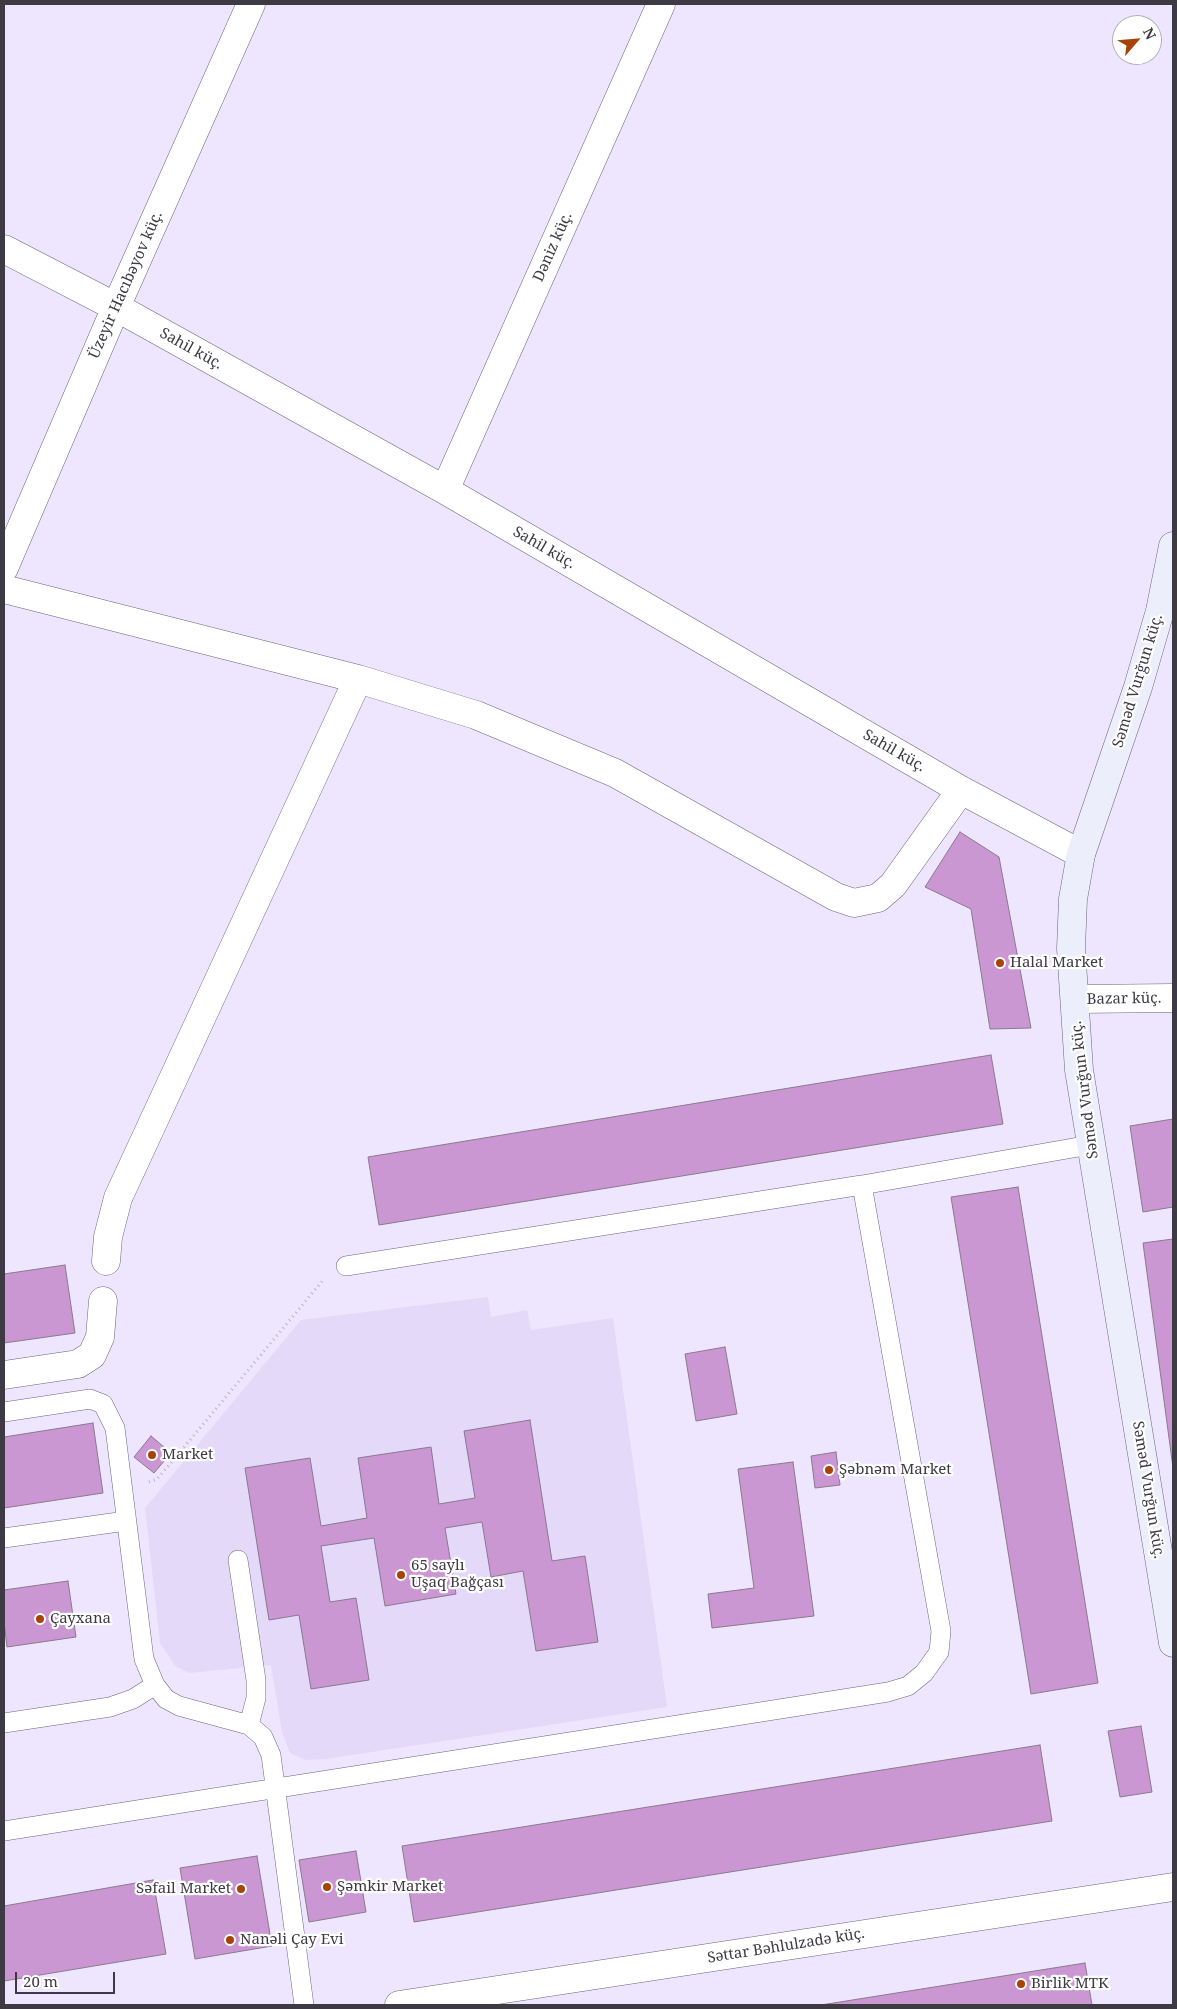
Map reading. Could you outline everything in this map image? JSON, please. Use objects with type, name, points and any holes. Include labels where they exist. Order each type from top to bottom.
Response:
[{"type":"main road","name":"Səməd Vurğun küç.","points":[[1173,546],[1166,613],[1138,687],[1080,854],[1073,899],[1071,948],[1079,1070],[1090,1145],[1173,1643]]},
{"type":"street","name":"Üzeyir Hacıbəyov küç.","points":[[4,568],[116,307],[251,4]]},
{"type":"street","name":"Dәniz küç.","points":[[445,490],[661,4]]},
{"type":"street","name":"Sahil küç.","points":[[4,249],[116,307],[445,490],[961,790],[1080,854]]},
{"type":"street","points":[[4,589],[358,678],[476,715],[615,773],[836,897],[854,902],[878,898],[893,885],[961,790]]},
{"type":"street","points":[[106,1261],[108,1237],[118,1198],[358,678]]},
{"type":"street","name":"Bazar küç.","points":[[1074,999],[1173,998]]},
{"type":"street","points":[[4,1375],[78,1364],[92,1355],[100,1337],[103,1301]]},
{"type":"street","name":"Səttar Bəhlulzadə küç.","points":[[399,2005],[1173,1887]]},
{"type":"lane","points":[[346,1266],[862,1185],[1090,1145]]},
{"type":"lane","points":[[4,1831],[888,1692],[908,1686],[924,1673],[939,1652],[941,1631],[862,1185]]},
{"type":"lane","points":[[4,1412],[90,1399],[103,1404],[115,1428],[144,1659],[155,1685],[166,1699],[179,1706],[249,1725],[263,1737],[271,1755],[304,2005]]},
{"type":"lane","points":[[4,1538],[126,1521]]},
{"type":"lane","points":[[238,1560],[256,1680],[256,1698],[249,1725]]},
{"type":"lane","points":[[4,1723],[110,1707],[133,1699],[155,1685]]},
{"type":"path","points":[[123,1492],[157,1479],[325,1277],[334,1270],[346,1266]]},
{"type":"shaded area","name":"65 saylı Uşaq Bağçası","points":[[488,1297],[491,1317],[527,1310],[531,1330],[613,1318],[667,1707],[326,1759],[306,1760],[290,1753],[282,1732],[271,1665],[189,1673],[175,1666],[160,1643],[145,1508],[301,1320]]},
{"type":"building","points":[[960,832],[999,857],[1031,1028],[990,1029],[971,909],[925,887]]},
{"type":"building","points":[[991,1055],[1003,1124],[379,1225],[368,1157]]},
{"type":"building","points":[[1173,1119],[1173,1207],[1143,1212],[1130,1126]]},
{"type":"building","points":[[1018,1187],[1098,1683],[1031,1694],[951,1197]]},
{"type":"building","points":[[1173,1239],[1173,1468],[1143,1243]]},
{"type":"building","points":[[65,1265],[75,1333],[4,1343],[4,1274]]},
{"type":"building","points":[[725,1347],[737,1414],[696,1421],[685,1354]]},
{"type":"building","points":[[530,1420],[552,1561],[585,1556],[598,1642],[536,1651],[523,1571],[491,1577],[482,1522],[445,1528],[456,1594],[385,1606],[374,1538],[321,1546],[330,1602],[356,1598],[369,1680],[311,1689],[299,1615],[269,1620],[245,1468],[310,1458],[321,1526],[367,1518],[358,1458],[431,1447],[439,1504],[475,1498],[464,1431]]},
{"type":"building","points":[[93,1423],[103,1493],[4,1508],[4,1437]]},
{"type":"building","points":[[151,1436],[171,1453],[154,1473],[134,1457]]},
{"type":"building","points":[[836,1452],[840,1485],[815,1488],[811,1456]]},
{"type":"building","points":[[793,1462],[814,1616],[712,1628],[708,1594],[754,1588],[738,1469]]},
{"type":"building","points":[[68,1581],[76,1637],[7,1647],[4,1622],[4,1590]]},
{"type":"building","points":[[1141,1726],[1152,1792],[1120,1797],[1108,1731]]},
{"type":"building","points":[[1040,1745],[1052,1821],[414,1922],[402,1846]]},
{"type":"building","points":[[356,1851],[366,1912],[309,1922],[299,1860]]},
{"type":"building","points":[[257,1856],[272,1946],[195,1959],[180,1868]]},
{"type":"building","points":[[153,1880],[166,1954],[4,1981],[4,1906]]},
{"type":"building","name":"Birlik MTK","points":[[1085,1963],[1092,2005],[821,2005]]},
{"type":"place","name":"Halal Market","points":[[1000,963]]},
{"type":"place","name":"Market","points":[[152,1455]]},
{"type":"place","name":"Şəbnəm Market","points":[[829,1470]]},
{"type":"place","name":"65 saylı Uşaq Bağçası","points":[[401,1575]]},
{"type":"place","name":"Çayxana","points":[[40,1619]]},
{"type":"place","name":"Şəmkir Market","points":[[327,1887]]},
{"type":"place","name":"Səfail Market","points":[[241,1889]]},
{"type":"place","name":"Nanəli Çay Evi","points":[[230,1940]]},
{"type":"place","name":"Birlik MTK","points":[[1021,1984]]}]
